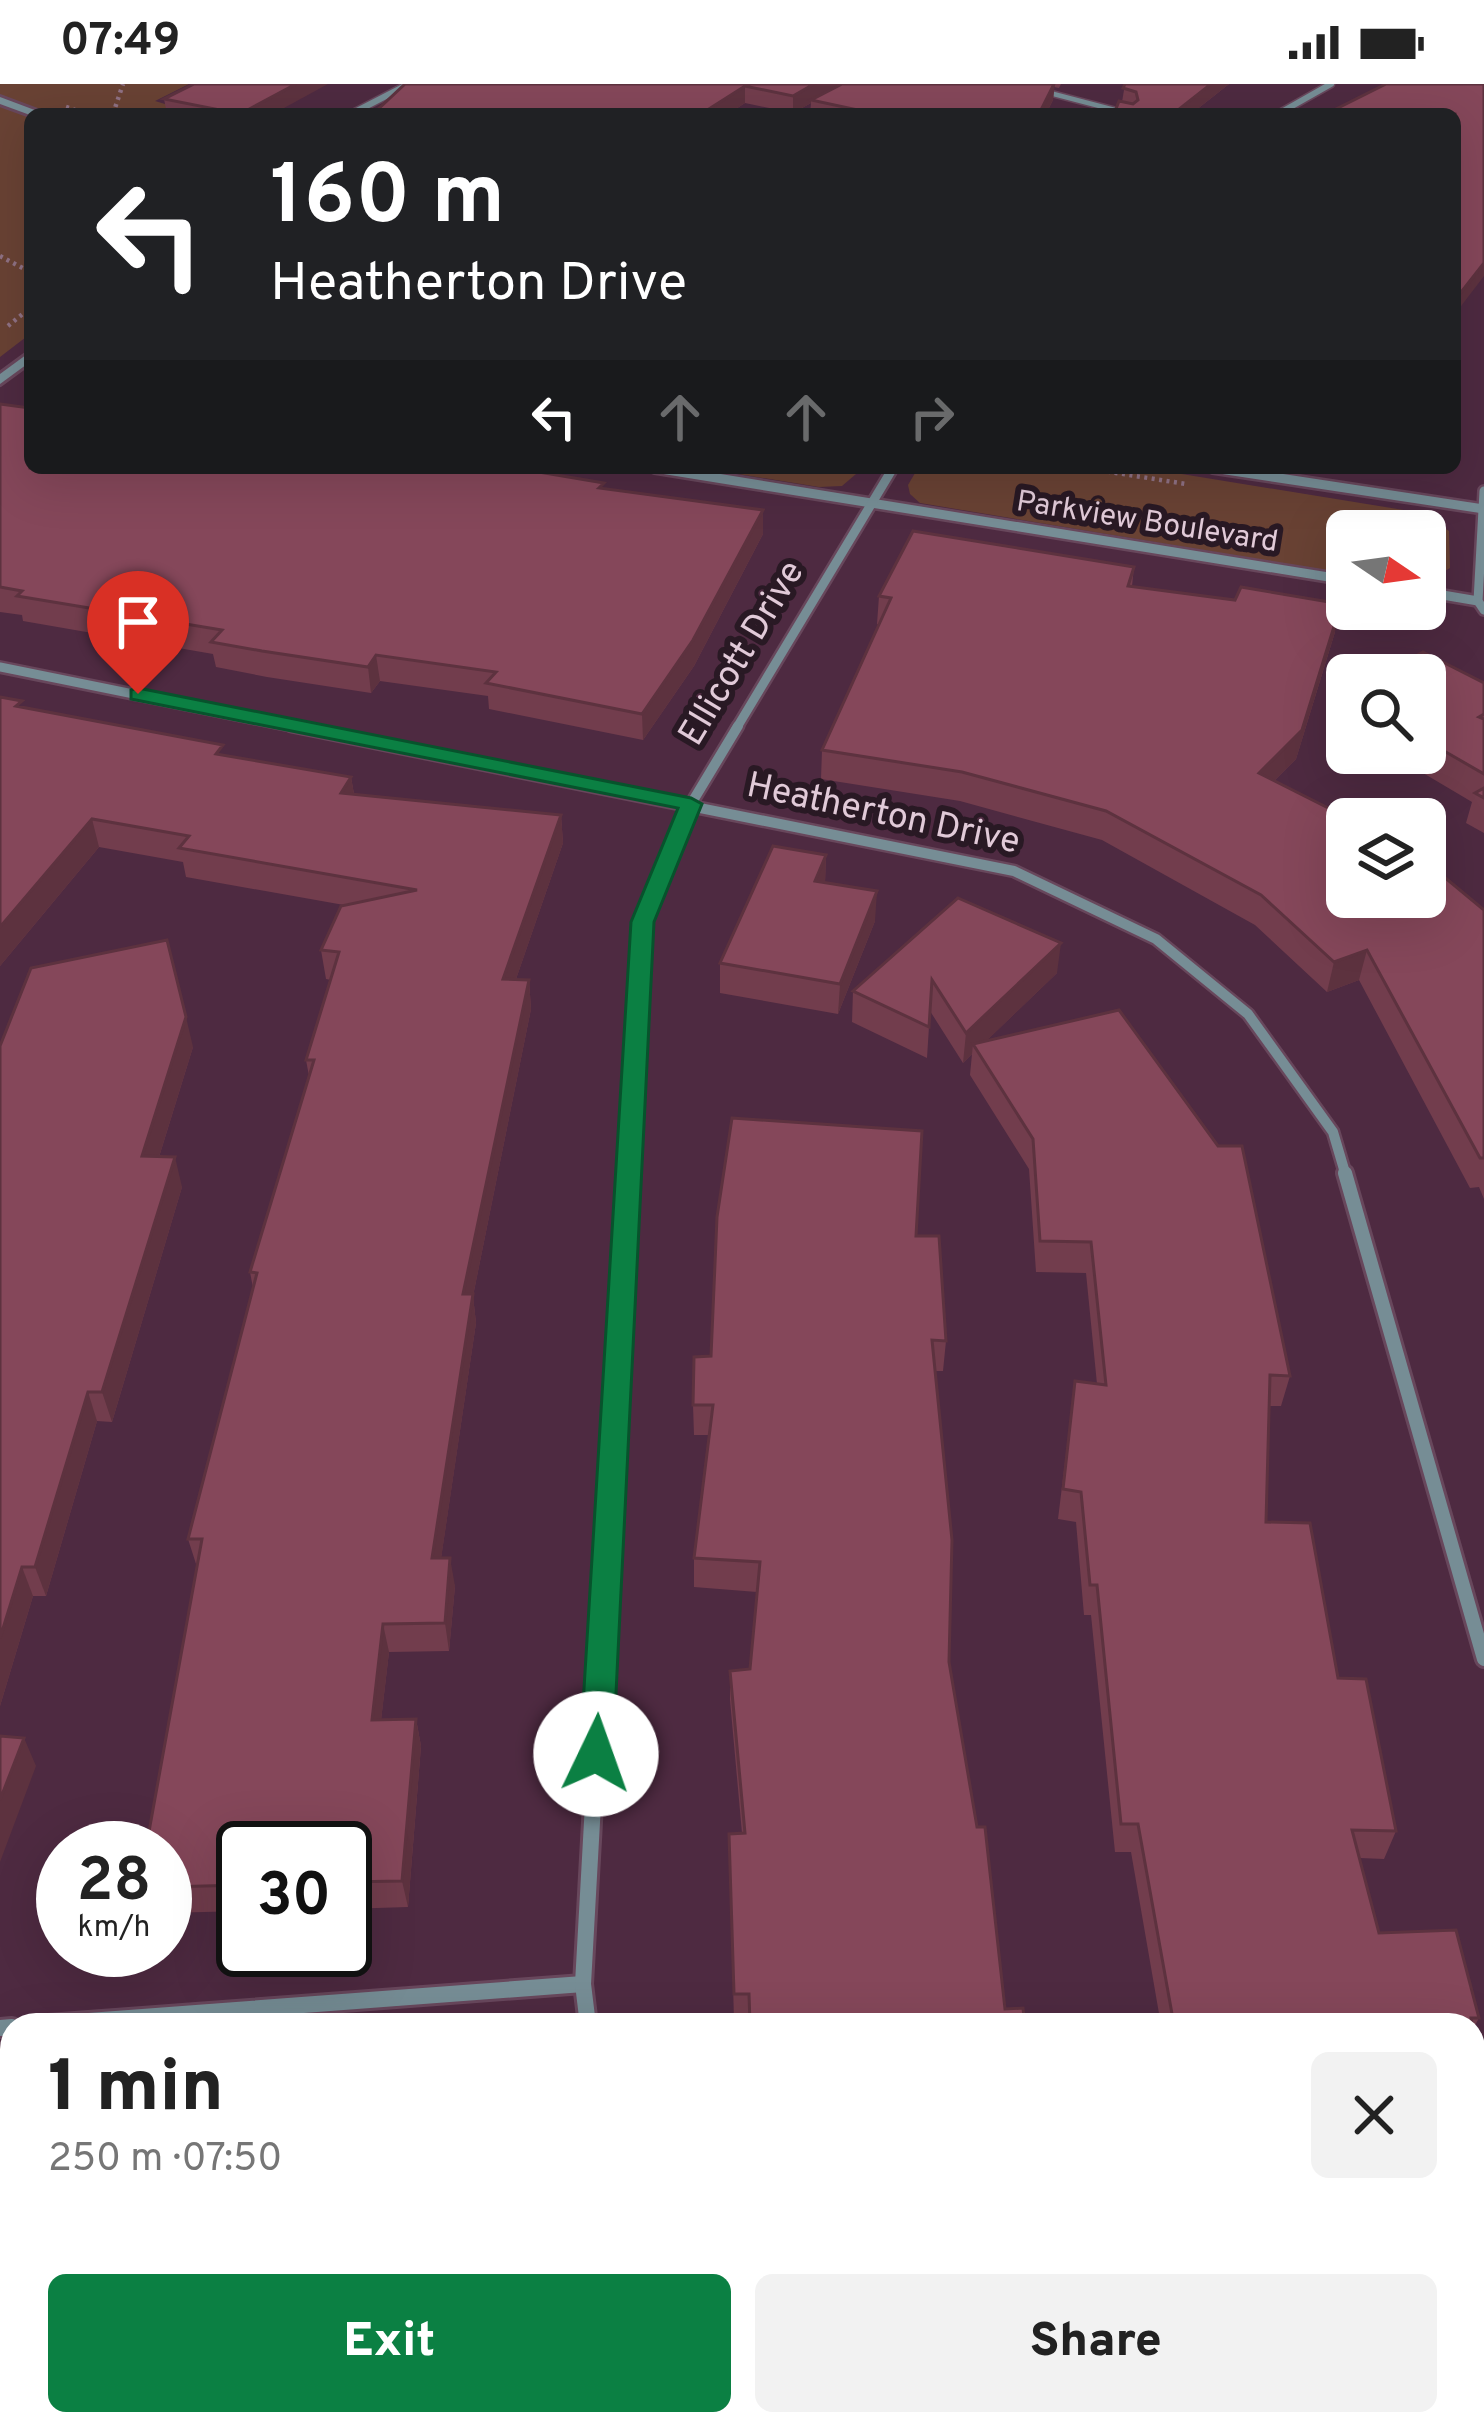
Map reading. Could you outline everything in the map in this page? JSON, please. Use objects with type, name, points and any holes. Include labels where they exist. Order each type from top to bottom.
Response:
[{"type":"street","points":[[363,108],[409,84]]},
{"type":"street","points":[[1288,108],[1330,84]]},
{"type":"street","name":"Parkview Boulevard","points":[[692,474],[1326,577]]},
{"type":"street","name":"Ellicott Drive","points":[[587,2013],[584,1984],[642,922],[691,804],[889,474]]},
{"type":"street","name":"Parkview Boulevard","points":[[1253,474],[1483,509]]},
{"type":"street","points":[[1446,597],[1481,606],[1484,491]]},
{"type":"street","name":"Heatherton Drive","points":[[0,667],[1014,871],[1156,939],[1249,1014],[1333,1132],[1484,1659]]},
{"type":"street","points":[[196,2013],[584,1984]]},
{"type":"lane","points":[[1040,90],[1108,108]]},
{"type":"path","points":[[0,331],[24,313]]},
{"type":"shaded area","points":[[0,84],[189,84],[155,101],[178,108],[24,108],[24,339],[0,357]]},
{"type":"shaded area","points":[[738,474],[856,474],[842,486],[819,487]]},
{"type":"shaded area","points":[[914,474],[1182,474],[1404,510],[1326,510],[1326,571],[920,503],[908,485]]},
{"type":"shaded area","points":[[1446,529],[1449,531],[1450,568],[1446,570]]},
{"type":"building","points":[[194,84],[296,84],[251,108],[210,108],[164,99]]},
{"type":"building","points":[[405,84],[814,84],[793,96],[745,86],[710,108],[379,108]]},
{"type":"building","points":[[842,84],[1054,84],[1042,108],[849,108],[811,100]]},
{"type":"building","points":[[1125,84],[1211,84],[1181,108],[1116,108],[1119,101],[1133,104],[1138,100],[1136,92],[1123,88]]},
{"type":"building","points":[[1386,84],[1484,84],[1484,263],[1461,292],[1461,108],[1338,108]]},
{"type":"building","points":[[0,404],[24,407],[24,474],[551,474],[604,483],[599,488],[763,510],[693,640],[642,714],[486,683],[496,672],[376,655],[368,667],[211,642],[222,630],[17,596],[22,591],[0,587]]},
{"type":"building","points":[[913,531],[1134,567],[1128,586],[1235,600],[1241,587],[1326,601],[1326,630],[1333,630],[1302,730],[1259,773],[1326,807],[1326,918],[1446,918],[1446,878],[1484,910],[1484,1158],[1367,950],[1334,962],[1261,895],[1106,811],[962,772],[822,750],[891,598],[879,596]]},
{"type":"building","points":[[1446,664],[1484,683],[1484,714],[1479,717],[1484,719],[1484,774],[1446,752]]},
{"type":"building","points":[[0,697],[22,701],[16,706],[223,745],[216,754],[351,777],[341,793],[561,815],[503,979],[529,980],[463,1294],[473,1294],[432,1558],[450,1558],[445,1623],[383,1624],[372,1720],[416,1719],[402,1881],[372,1882],[372,1821],[216,1821],[216,1886],[192,1886],[192,1821],[151,1821],[202,1539],[188,1539],[257,1273],[250,1272],[314,1060],[306,1060],[339,952],[321,950],[341,906],[417,890],[179,848],[189,836],[92,819],[0,927]]},
{"type":"building","points":[[773,846],[826,855],[815,881],[877,891],[840,984],[720,963]]},
{"type":"building","points":[[958,898],[1061,943],[966,1033],[932,980],[929,1027],[853,991]]},
{"type":"building","points":[[167,940],[186,1017],[142,1156],[175,1157],[102,1392],[88,1392],[35,1567],[22,1567],[0,1638],[0,1046],[31,968]]},
{"type":"building","points":[[1119,1010],[1218,1146],[1242,1146],[1290,1376],[1270,1375],[1266,1522],[1310,1523],[1338,1678],[1366,1679],[1396,1831],[1352,1830],[1379,1933],[1456,1930],[1478,2013],[1172,2013],[1138,1824],[1121,1824],[1097,1585],[1090,1585],[1081,1492],[1063,1489],[1075,1381],[1106,1385],[1091,1242],[1040,1241],[1033,1139],[973,1044]]},
{"type":"building","points":[[732,1118],[922,1131],[916,1236],[939,1236],[946,1341],[932,1340],[952,1540],[949,1662],[977,1827],[985,1827],[1005,2009],[1023,2008],[1024,2013],[750,2013],[749,1994],[734,1994],[729,1834],[745,1833],[730,1671],[750,1669],[760,1562],[694,1558],[713,1405],[693,1405],[694,1357],[711,1356],[717,1217]]},
{"type":"building","points":[[0,1736],[24,1738],[0,1800]]},
{"type":"route","points":[[138,694],[691,804],[642,922],[596,1754]]}]
